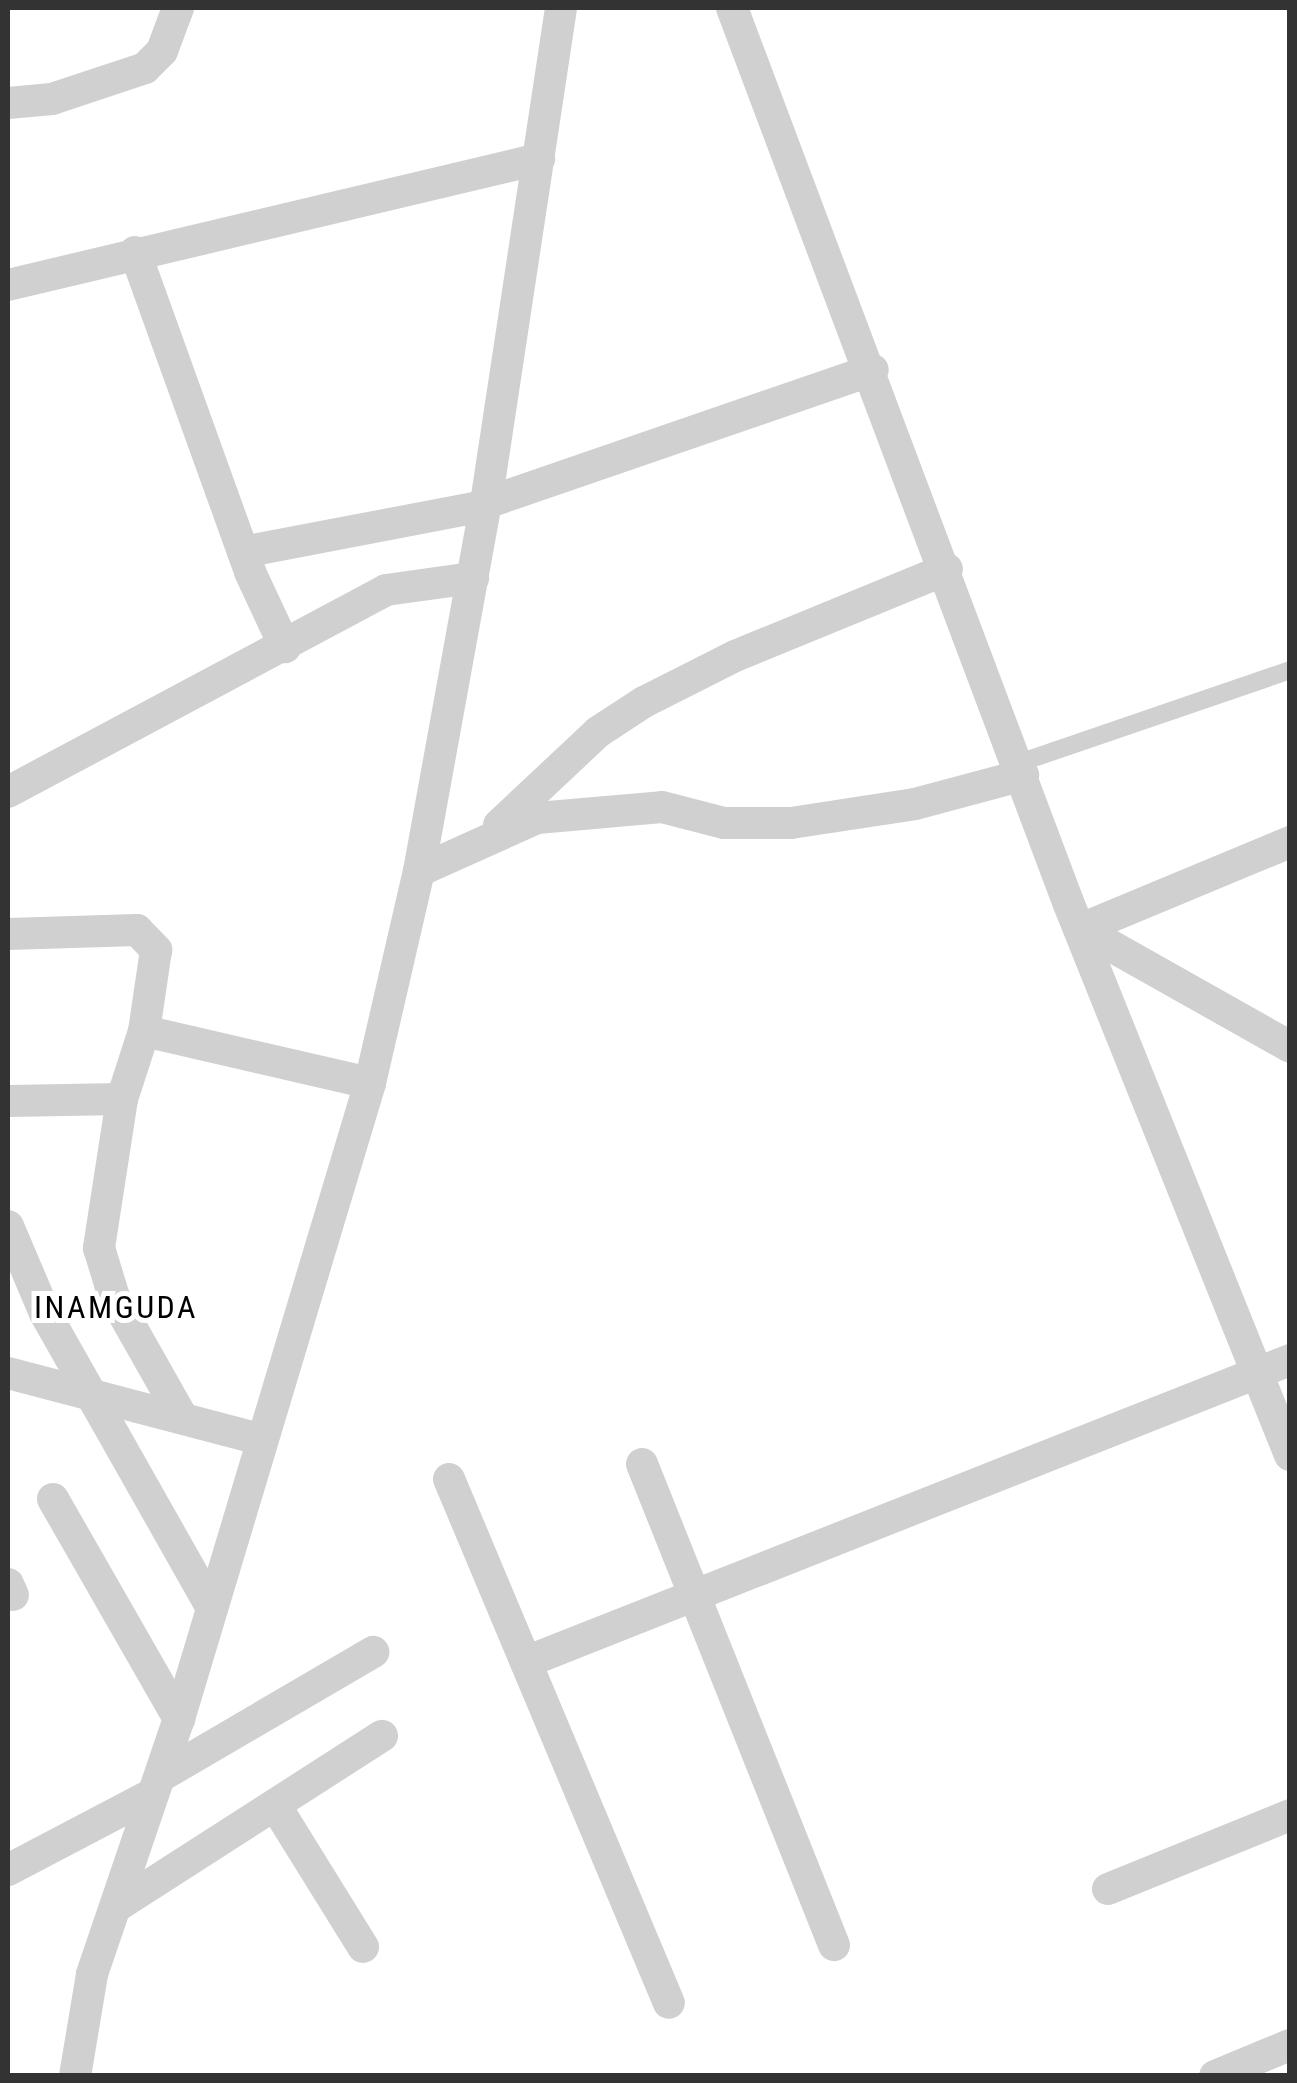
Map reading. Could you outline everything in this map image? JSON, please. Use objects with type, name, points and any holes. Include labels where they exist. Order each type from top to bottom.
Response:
[{"type":"street","points":[[8,103],[52,98],[145,68],[162,51],[178,8]]},
{"type":"street","points":[[75,2076],[92,1974],[179,1719],[370,1083],[419,870],[473,578],[561,8]]},
{"type":"street","points":[[732,8],[873,370],[1056,870],[1290,1454]]},
{"type":"street","points":[[8,285],[538,159]]},
{"type":"street","points":[[135,252],[243,552],[285,647]]},
{"type":"street","points":[[243,552],[486,504],[873,370]]},
{"type":"street","points":[[488,834],[598,732],[644,702],[735,656],[947,569]]},
{"type":"street","points":[[8,792],[394,587],[473,578]]},
{"type":"street","points":[[419,870],[488,834],[537,818],[662,807],[724,823],[791,823],[916,804],[1021,769]]},
{"type":"street","points":[[1075,915],[1290,842]]},
{"type":"street","points":[[1075,915],[1290,1047]]},
{"type":"street","points":[[8,934],[146,933],[156,950],[144,1030],[122,1098],[99,1248],[114,1298],[182,1418]]},
{"type":"street","points":[[144,1030],[370,1083]]},
{"type":"street","points":[[8,1100],[122,1098]]},
{"type":"street","points":[[8,1226],[23,1270],[210,1606]]},
{"type":"street","points":[[526,1662],[924,1500],[1290,1360]]},
{"type":"street","points":[[8,1373],[94,1399],[260,1439]]},
{"type":"street","points":[[642,1464],[698,1594],[834,1945]]},
{"type":"street","points":[[449,1479],[668,2003]]},
{"type":"street","points":[[52,1499],[179,1719]]},
{"type":"street","points":[[8,1870],[157,1785],[373,1652]]},
{"type":"street","points":[[117,1906],[382,1736]]},
{"type":"street","points":[[275,1805],[363,1947]]},
{"type":"street","points":[[1108,1889],[1290,1814]]},
{"type":"street","points":[[1214,2076],[1290,2045]]},
{"type":"lane","points":[[1021,769],[1290,670]]},
{"type":"district","name":"INAMGUDA","points":[[116,1307]]}]
